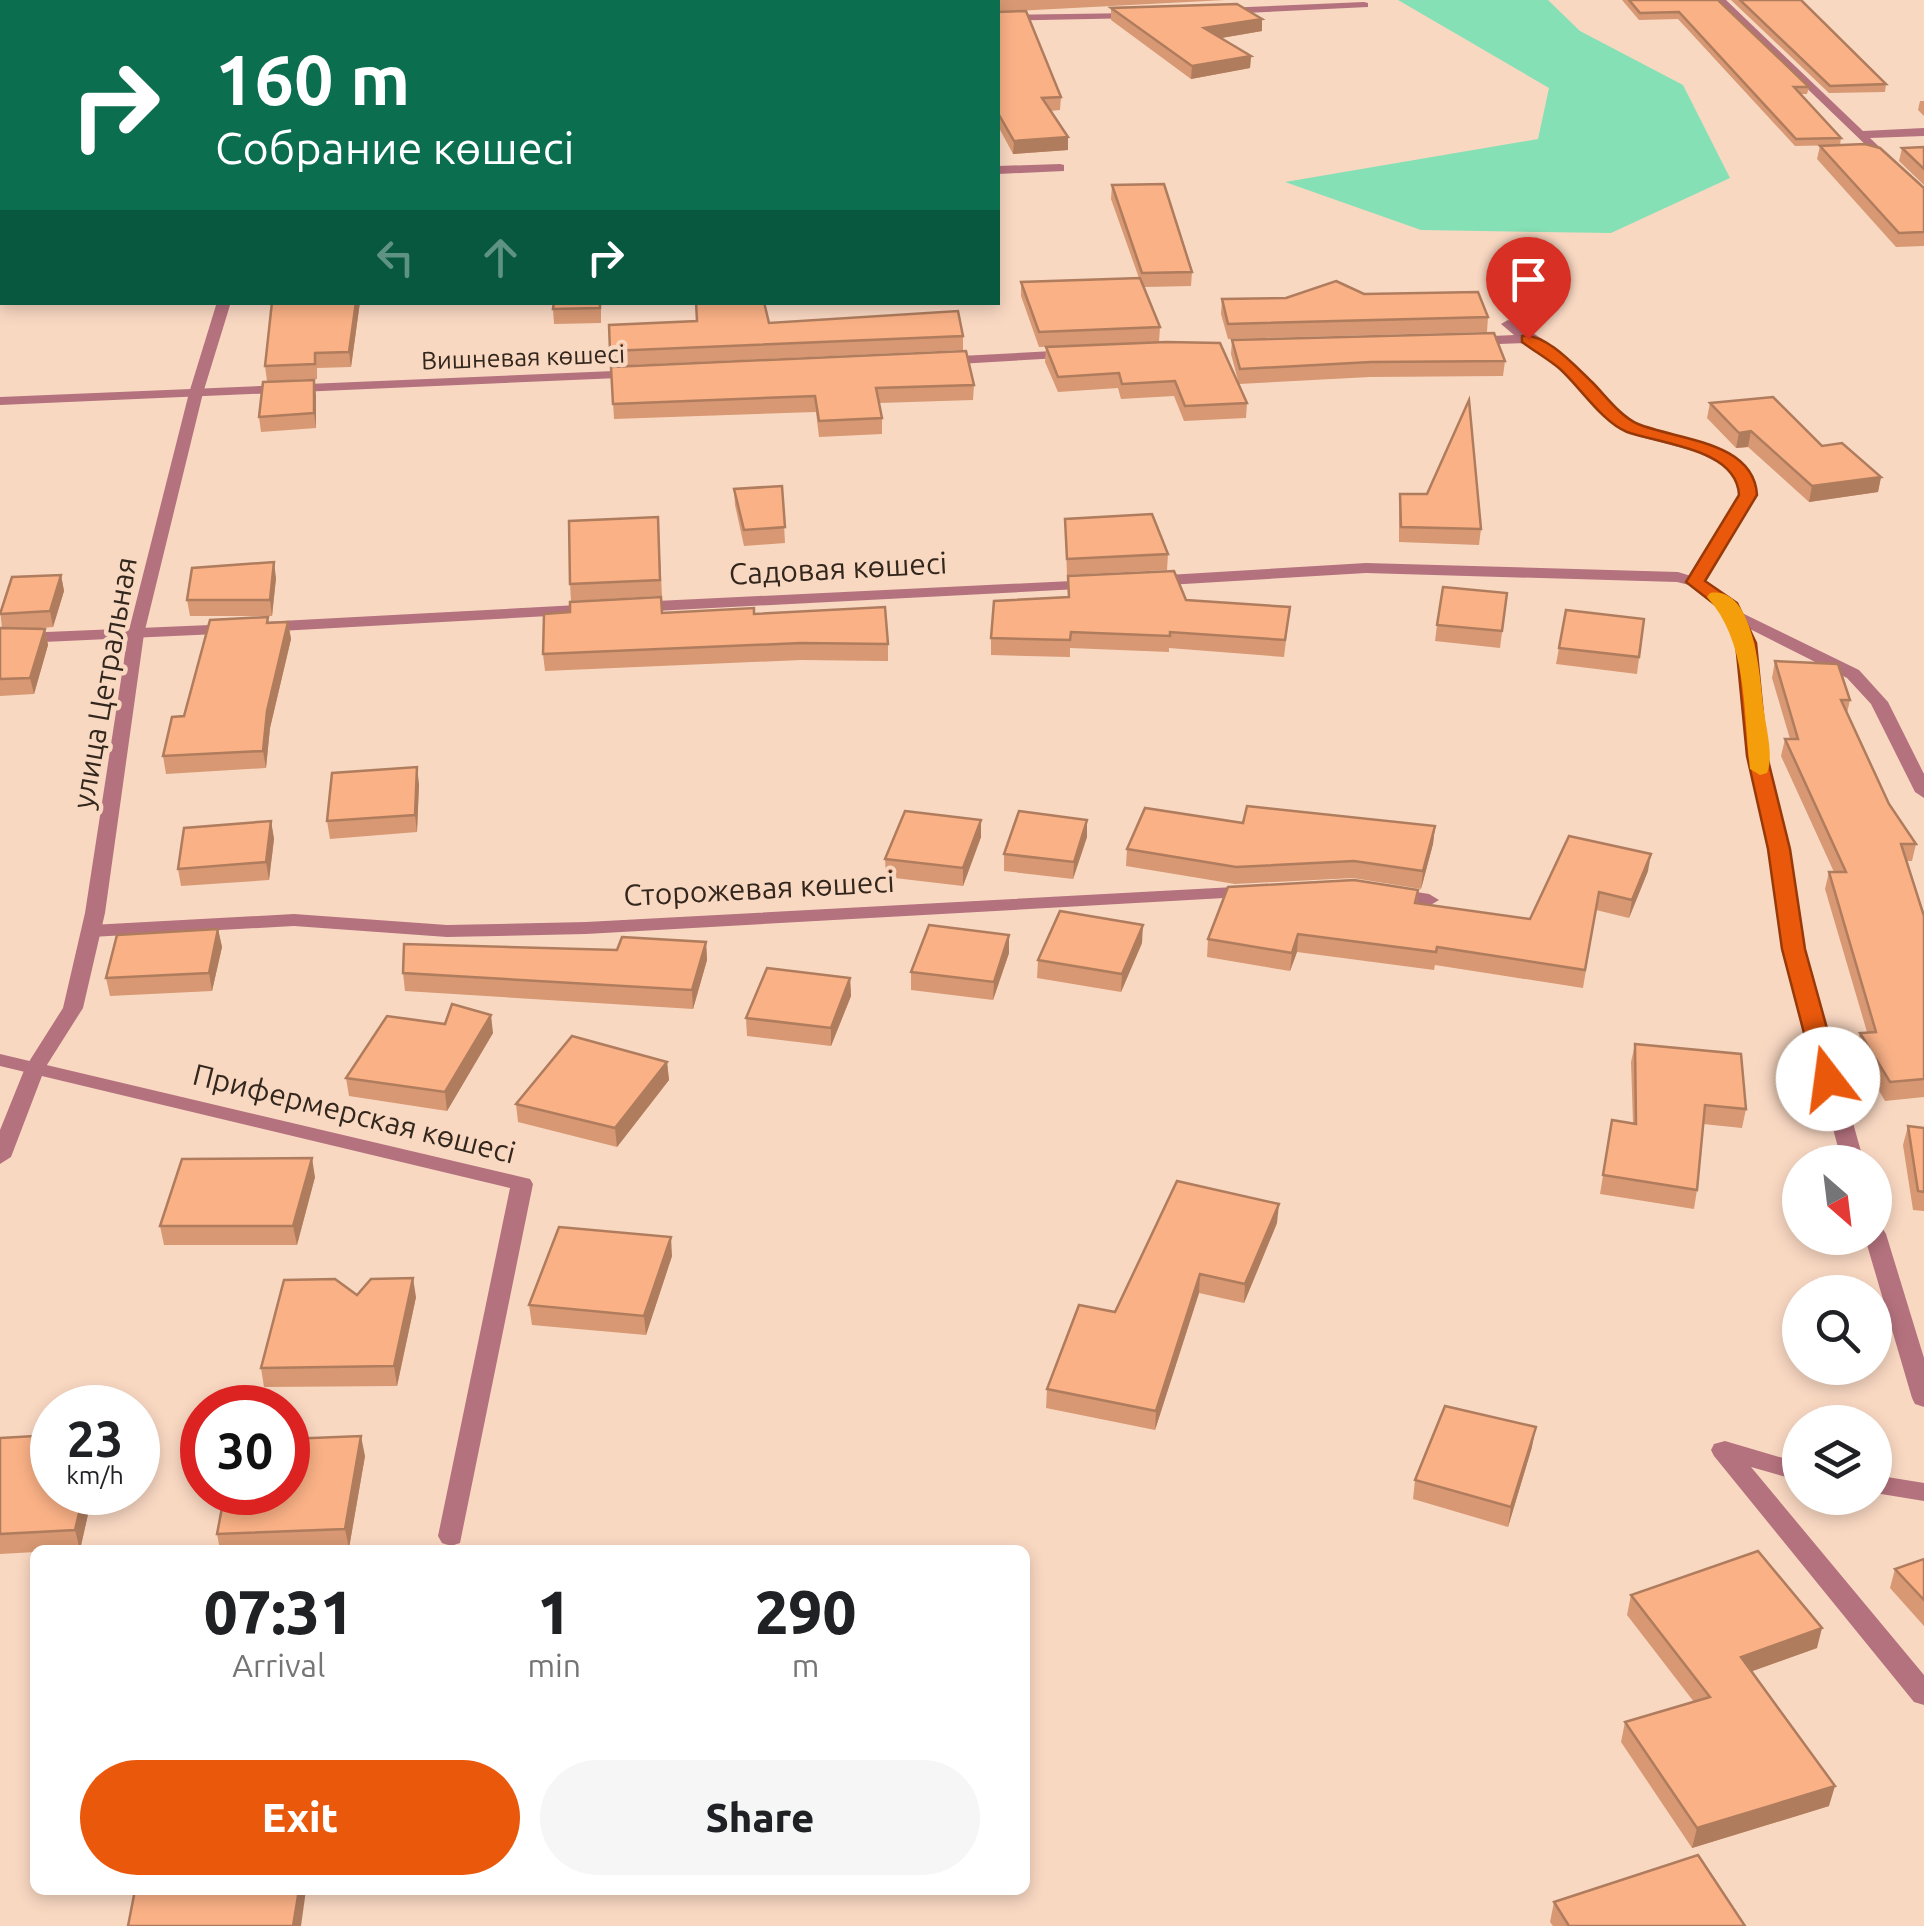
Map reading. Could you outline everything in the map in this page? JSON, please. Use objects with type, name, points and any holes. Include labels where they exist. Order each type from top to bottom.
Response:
[{"type":"street","points":[[1720,0],[1924,197]]},
{"type":"street","points":[[1204,12],[1364,5]]},
{"type":"street","points":[[1000,18],[1154,15]]},
{"type":"street","points":[[1860,135],[1924,132]]},
{"type":"street","points":[[1000,170],[1060,168]]},
{"type":"street","name":"улица Цетральная","points":[[0,1156],[36,1068],[73,1008],[91,931],[136,634],[196,393],[223,305]]},
{"type":"street","points":[[1508,324],[1548,350],[1628,426],[1708,451],[1734,463],[1747,479],[1748,495],[1687,580]]},
{"type":"street","points":[[1450,341],[1528,339]]},
{"type":"street","points":[[922,362],[1097,353]]},
{"type":"street","name":"Вишневая көшесі","points":[[0,401],[652,374]]},
{"type":"street","points":[[1132,582],[1366,568],[1687,580],[1730,607],[1746,643],[1757,756],[1779,849],[1794,949],[1849,1145]]},
{"type":"street","name":"Садовая көшесі","points":[[0,640],[1113,584]]},
{"type":"street","points":[[1734,615],[1852,674],[1879,702],[1924,792]]},
{"type":"street","name":"Сторожевая көшесі","points":[[91,931],[294,920],[446,931],[586,928],[1275,891]]},
{"type":"street","points":[[1372,891],[1428,900]]},
{"type":"street","name":"Прифермерская көшесі","points":[[0,1060],[522,1184],[451,1536]]},
{"type":"street","points":[[1881,1255],[1924,1398]]},
{"type":"street","points":[[1782,1467],[1724,1450],[1924,1694]]},
{"type":"street","points":[[1892,1487],[1924,1492]]},
{"type":"green space","points":[[1398,0],[1548,0],[1580,31],[1683,85],[1730,178],[1611,233],[1421,230],[1285,182],[1538,139],[1549,88]]},
{"type":"building","points":[[1629,0],[1718,0],[1809,87],[1794,87],[1841,138],[1796,139],[1679,12],[1640,13]]},
{"type":"building","points":[[1740,0],[1801,0],[1886,84],[1830,86]]},
{"type":"building","points":[[1237,4],[1262,19],[1204,28],[1251,56],[1192,66],[1111,8]]},
{"type":"building","points":[[1026,11],[1061,97],[1042,98],[1068,137],[1014,141],[1000,116],[1000,12]]},
{"type":"building","points":[[1865,144],[1880,148],[1924,188],[1924,232],[1899,233],[1820,146]]},
{"type":"building","points":[[1924,147],[1924,169],[1902,148]]},
{"type":"building","points":[[1164,184],[1192,272],[1142,273],[1112,185]]},
{"type":"building","points":[[1140,278],[1160,327],[1039,332],[1021,282]]},
{"type":"building","points":[[1336,281],[1364,294],[1478,292],[1488,317],[1228,324],[1222,299],[1286,298]]},
{"type":"building","points":[[272,305],[356,305],[349,352],[315,353],[315,364],[265,366]]},
{"type":"building","points":[[554,305],[600,305],[600,308],[553,309]]},
{"type":"building","points":[[696,305],[765,305],[769,323],[958,311],[963,336],[610,351],[609,325],[697,321]]},
{"type":"building","points":[[1494,333],[1505,361],[1371,362],[1240,369],[1232,340]]},
{"type":"building","points":[[1220,343],[1247,403],[1185,406],[1175,381],[1122,384],[1119,373],[1058,377],[1046,347]]},
{"type":"building","points":[[966,351],[974,385],[876,388],[882,418],[819,421],[815,396],[613,404],[611,367]]},
{"type":"building","points":[[314,380],[314,413],[259,417],[263,382]]},
{"type":"building","points":[[1773,397],[1822,446],[1842,443],[1881,477],[1812,486],[1751,431],[1739,433],[1710,403]]},
{"type":"building","points":[[1469,400],[1481,529],[1401,527],[1400,494],[1427,494]]},
{"type":"building","points":[[782,486],[785,527],[744,530],[734,489]]},
{"type":"building","points":[[1152,514],[1168,554],[1067,559],[1065,519]]},
{"type":"building","points":[[658,517],[660,580],[570,584],[569,521]]},
{"type":"building","points":[[274,562],[270,600],[187,600],[192,568]]},
{"type":"building","points":[[1174,571],[1186,600],[1290,607],[1285,640],[1170,632],[1170,636],[1071,632],[1070,640],[991,638],[994,601],[1069,597],[1068,576]]},
{"type":"building","points":[[61,575],[50,611],[0,614],[12,577]]},
{"type":"building","points":[[1443,587],[1507,593],[1502,631],[1437,625]]},
{"type":"building","points":[[661,597],[662,613],[754,608],[754,614],[885,607],[888,644],[801,643],[543,654],[544,614],[570,612],[570,602]]},
{"type":"building","points":[[1566,610],[1644,619],[1639,657],[1559,648]]},
{"type":"building","points":[[268,617],[267,623],[288,622],[267,711],[263,751],[163,756],[172,717],[184,716],[210,620]]},
{"type":"building","points":[[0,628],[45,629],[30,678],[0,679]]},
{"type":"building","points":[[1775,661],[1838,664],[1850,700],[1841,700],[1889,804],[1916,844],[1901,844],[1924,916],[1924,1079],[1890,1082],[1860,1033],[1876,1032],[1829,872],[1846,872],[1785,739],[1798,739]]},
{"type":"building","points":[[417,767],[415,815],[327,821],[332,773]]},
{"type":"building","points":[[1247,806],[1435,826],[1423,871],[1354,861],[1236,867],[1127,849],[1145,808],[1243,823]]},
{"type":"building","points":[[905,811],[981,820],[963,868],[885,859]]},
{"type":"building","points":[[1019,811],[1087,820],[1074,862],[1004,854]]},
{"type":"building","points":[[271,821],[266,862],[178,869],[184,828]]},
{"type":"building","points":[[1569,836],[1651,854],[1632,900],[1599,892],[1585,970],[1437,947],[1436,952],[1298,934],[1292,953],[1208,939],[1228,887],[1354,880],[1418,890],[1415,903],[1530,919]]},
{"type":"building","points":[[1060,911],[1143,925],[1122,974],[1038,960]]},
{"type":"building","points":[[929,925],[1009,935],[994,982],[911,972]]},
{"type":"building","points":[[218,929],[209,973],[106,978],[117,935]]},
{"type":"building","points":[[622,937],[706,942],[692,990],[403,973],[404,944],[617,950]]},
{"type":"building","points":[[767,968],[850,978],[831,1028],[746,1018]]},
{"type":"building","points":[[452,1004],[491,1015],[445,1092],[346,1078],[387,1016],[445,1024]]},
{"type":"building","points":[[572,1036],[667,1062],[615,1128],[516,1104]]},
{"type":"building","points":[[1635,1044],[1741,1054],[1746,1109],[1705,1105],[1697,1190],[1603,1175],[1612,1120],[1636,1124]]},
{"type":"building","points":[[1908,1126],[1924,1128],[1924,1192],[1918,1191]]},
{"type":"building","points":[[312,1158],[293,1226],[160,1226],[182,1159]]},
{"type":"building","points":[[1177,1181],[1279,1204],[1245,1284],[1200,1274],[1156,1411],[1047,1389],[1079,1305],[1115,1312]]},
{"type":"building","points":[[559,1227],[671,1237],[644,1316],[529,1305]]},
{"type":"building","points":[[413,1278],[394,1366],[261,1368],[284,1280],[335,1279],[357,1295],[371,1279]]},
{"type":"building","points":[[1445,1406],[1536,1427],[1511,1507],[1415,1480]]},
{"type":"building","points":[[30,1436],[30,1515],[79,1515],[75,1530],[0,1534],[0,1438]]},
{"type":"building","points":[[361,1436],[345,1529],[217,1534],[221,1515],[310,1515],[310,1438]]},
{"type":"building","points":[[1758,1551],[1822,1628],[1741,1657],[1835,1786],[1697,1828],[1625,1722],[1710,1697],[1631,1595]]},
{"type":"building","points":[[1924,1559],[1924,1600],[1895,1569]]},
{"type":"building","points":[[1698,1855],[1745,1926],[1569,1926],[1554,1902]]},
{"type":"building","points":[[134,1895],[298,1895],[293,1926],[128,1926]]},
{"type":"slow traffic","points":[[1717,597],[1730,607],[1746,643],[1760,769]]},
{"type":"route","points":[[1528,339],[1548,350],[1578,376],[1628,426],[1708,451],[1734,463],[1747,479],[1748,495],[1695,582],[1730,607],[1746,643],[1757,756],[1779,849],[1794,949],[1828,1079]]}]
